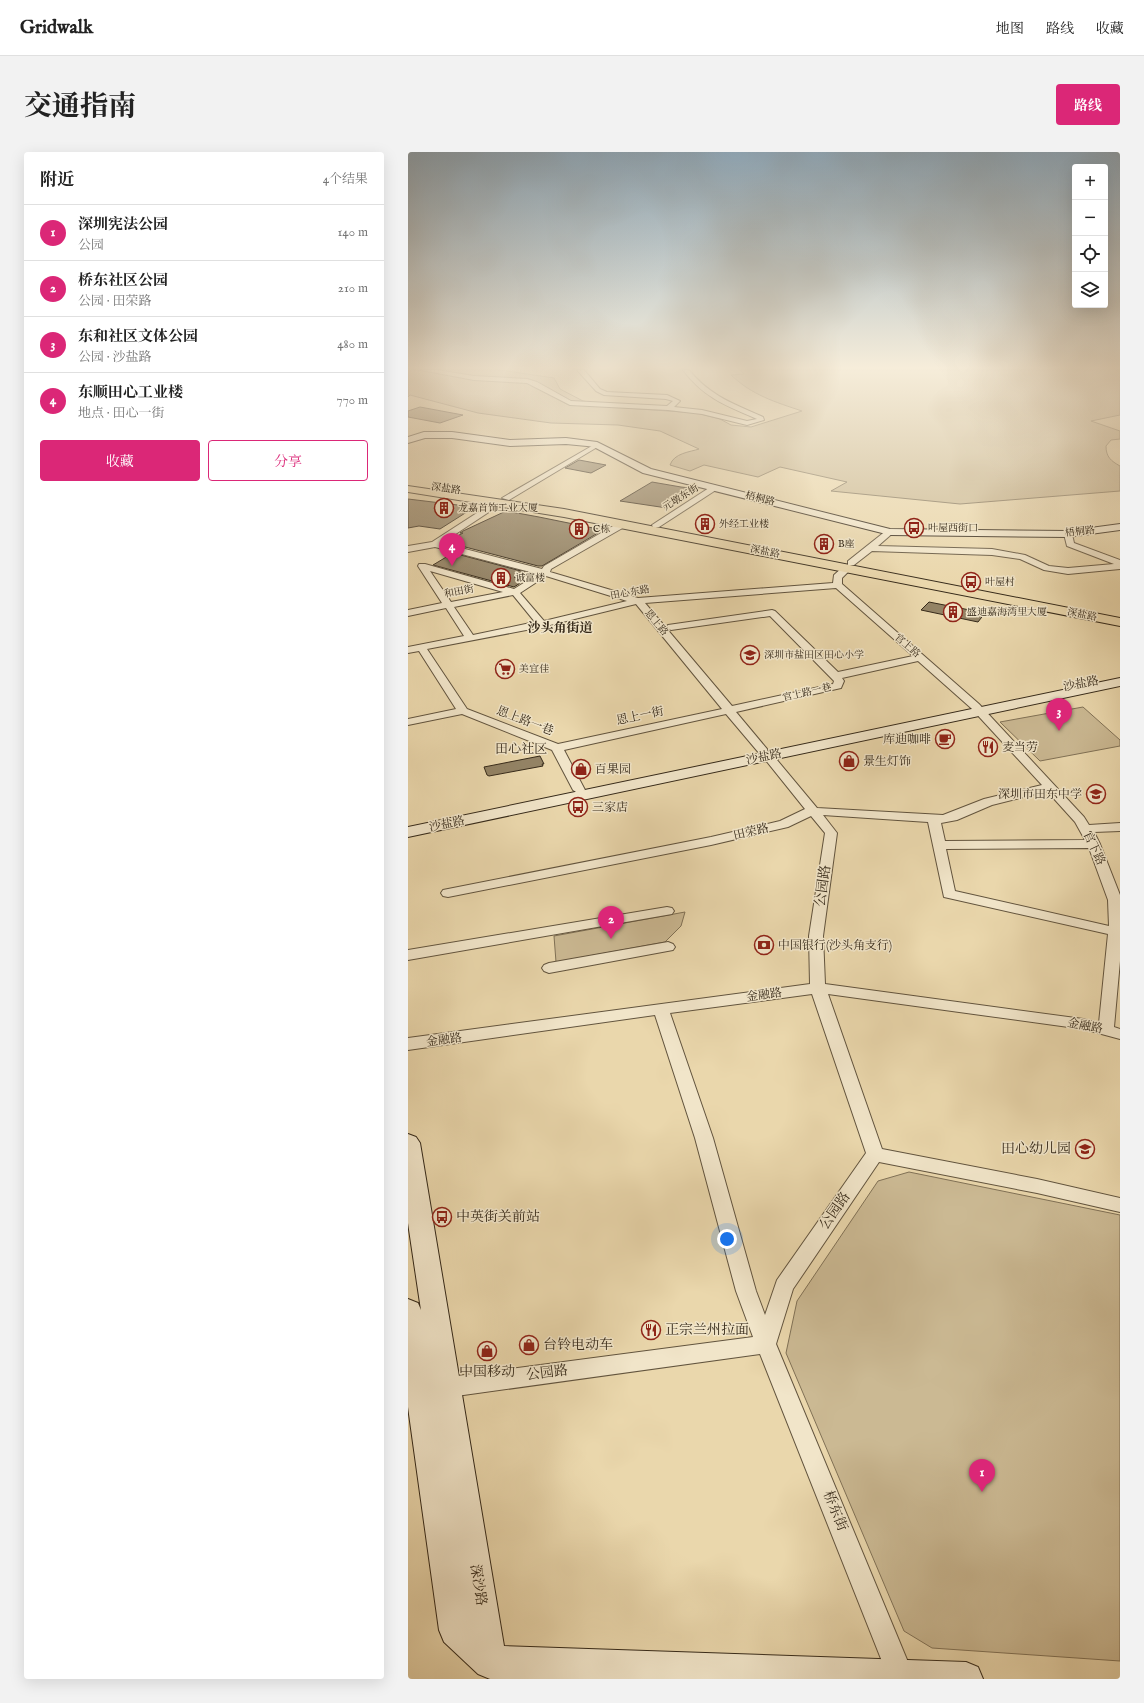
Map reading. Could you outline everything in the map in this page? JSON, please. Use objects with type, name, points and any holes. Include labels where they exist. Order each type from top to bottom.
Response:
[{"type":"main road","name":"深盐路","points":[[408,484],[653,527],[1120,616]]},
{"type":"main road","name":"深盐路","points":[[408,489],[503,500],[623,524],[653,527]]},
{"type":"main road","name":"深盐路","points":[[849,565],[1120,622]]},
{"type":"street","name":"梧桐路","points":[[497,441],[510,443],[559,441]]},
{"type":"street","name":"梧桐路","points":[[568,441],[597,445],[647,471],[890,532],[1068,534],[1120,527]]},
{"type":"street","points":[[408,549],[435,544],[503,500],[597,445]]},
{"type":"street","name":"元墩东街","points":[[653,527],[716,488]]},
{"type":"street","points":[[515,592],[545,573],[547,568],[623,524]]},
{"type":"street","points":[[838,586],[837,577],[849,565],[890,532]]},
{"type":"street","points":[[1068,534],[1070,544],[1120,563]]},
{"type":"street","name":"恩上路","points":[[435,544],[545,573],[638,601],[766,753]]},
{"type":"street","points":[[870,548],[992,552],[1022,558],[1047,568],[1068,571],[1120,566]]},
{"type":"street","points":[[470,638],[422,566],[515,592],[542,624]]},
{"type":"street","name":"田心东路","points":[[408,650],[542,624],[638,601],[838,586]]},
{"type":"street","name":"官上路","points":[[838,586],[978,708]]},
{"type":"street","name":"和田街","points":[[408,613],[515,592]]},
{"type":"street","points":[[671,627],[772,613],[836,676]]},
{"type":"street","points":[[408,722],[462,711],[421,647]]},
{"type":"street","name":"官上路一巷","points":[[729,710],[837,686],[839,681],[836,676],[920,658]]},
{"type":"street","name":"沙盐路","points":[[408,832],[1120,676]]},
{"type":"street","name":"沙盐路","points":[[978,708],[1120,682]]},
{"type":"street","name":"官下路","points":[[978,708],[1086,829],[1094,844],[1115,900],[1118,916],[1113,1032]]},
{"type":"street","name":"恩上一街","points":[[557,748],[729,710]]},
{"type":"street","name":"恩上路一巷","points":[[462,711],[557,748],[579,790]]},
{"type":"street","name":"沙盐路","points":[[408,826],[766,753]]},
{"type":"street","name":"公园路","points":[[434,1389],[766,1344],[784,1286],[875,1154],[818,988],[816,936],[831,833],[766,753]]},
{"type":"street","name":"田荣路","points":[[448,893],[711,841],[784,824],[812,811],[934,820],[953,817],[988,802],[1050,787]]},
{"type":"street","points":[[934,820],[949,894],[1117,932]]},
{"type":"street","points":[[1086,829],[1120,828]]},
{"type":"street","points":[[939,845],[1094,844]]},
{"type":"street","points":[[408,954],[667,911]]},
{"type":"street","points":[[549,968],[668,947]]},
{"type":"street","name":"金融路","points":[[408,1044],[818,988],[1083,1024],[1113,1032]]},
{"type":"street","name":"桥东街","points":[[661,1010],[704,1138],[746,1291],[766,1344],[902,1677]]},
{"type":"street","name":"深沙路","points":[[408,1143],[434,1389],[489,1670]]},
{"type":"street","points":[[875,1154],[1037,1186],[1120,1205]]},
{"type":"street","name":"深沙路","points":[[408,1310],[434,1389]]},
{"type":"street","points":[[489,1670],[966,1679]]},
{"type":"shaded area","points":[[682,441],[1110,441],[1106,446],[1107,453],[1114,462],[1120,466],[1120,491],[960,504],[831,491],[847,482],[780,467],[758,477],[704,465],[690,471],[670,465],[679,455],[699,449]]},
{"type":"shaded area","points":[[1083,707],[1120,740],[1120,746],[1040,761],[1000,722]]},
{"type":"shaded area","points":[[685,912],[681,926],[665,942],[556,962],[554,936]]},
{"type":"shaded area","points":[[909,1172],[1120,1215],[1120,1661],[932,1648],[904,1631],[786,1353],[797,1301],[878,1181]]},
{"type":"building","points":[[579,460],[606,465],[591,473],[565,468]]},
{"type":"building","points":[[652,482],[699,489],[667,508],[620,501]]},
{"type":"building","points":[[408,499],[466,506],[462,509],[470,510],[440,529],[419,526],[408,528]]},
{"type":"building","points":[[506,511],[603,530],[542,566],[446,542],[463,533],[460,533],[463,531]]},
{"type":"building","points":[[453,553],[525,572],[514,577],[525,580],[514,587],[433,565]]},
{"type":"building","name":"盛迪嘉海湾里大厦","points":[[929,602],[985,613],[978,622],[921,610]]},
{"type":"building","points":[[540,756],[544,764],[542,764],[543,766],[489,776],[487,775],[484,767]]},
{"type":"place","name":"龙嘉首饰工业大厦","points":[[444,508]]},
{"type":"place","name":"外经工业楼","points":[[705,524]]},
{"type":"place","name":"叶屋西街口","points":[[914,528]]},
{"type":"place","name":"C栋","points":[[579,529]]},
{"type":"place","name":"B座","points":[[824,544]]},
{"type":"place","name":"东顺田心工业楼","points":[[452,566]]},
{"type":"place","name":"诚富楼","points":[[501,578]]},
{"type":"place","name":"叶屋村","points":[[971,582]]},
{"type":"place","name":"盛迪嘉海湾里大厦","points":[[953,612]]},
{"type":"place","name":"深圳市盐田区田心小学","points":[[750,655]]},
{"type":"place","name":"美宜佳","points":[[505,669]]},
{"type":"place","name":"东和社区文体公园","points":[[1059,731]]},
{"type":"place","name":"库迪咖啡","points":[[945,739]]},
{"type":"place","name":"麦当劳","points":[[988,747]]},
{"type":"place","name":"景生灯饰","points":[[849,761]]},
{"type":"place","name":"百果园","points":[[581,769]]},
{"type":"place","name":"深圳市田东中学","points":[[1096,794]]},
{"type":"place","name":"三家店","points":[[578,807]]},
{"type":"place","name":"桥东社区公园","points":[[611,939]]},
{"type":"place","name":"中国银行(沙头角支行)","points":[[764,945]]},
{"type":"place","name":"田心幼儿园","points":[[1085,1149]]},
{"type":"place","name":"中英街关前站","points":[[442,1217]]},
{"type":"place","name":"正宗兰州拉面","points":[[651,1330]]},
{"type":"place","name":"台铃电动车","points":[[529,1345]]},
{"type":"place","name":"中国移动","points":[[487,1351]]},
{"type":"place","name":"深圳宪法公园","points":[[982,1492]]},
{"type":"district","name":"沙头角街道","points":[[560,628]]},
{"type":"district","name":"田心社区","points":[[521,749]]}]
